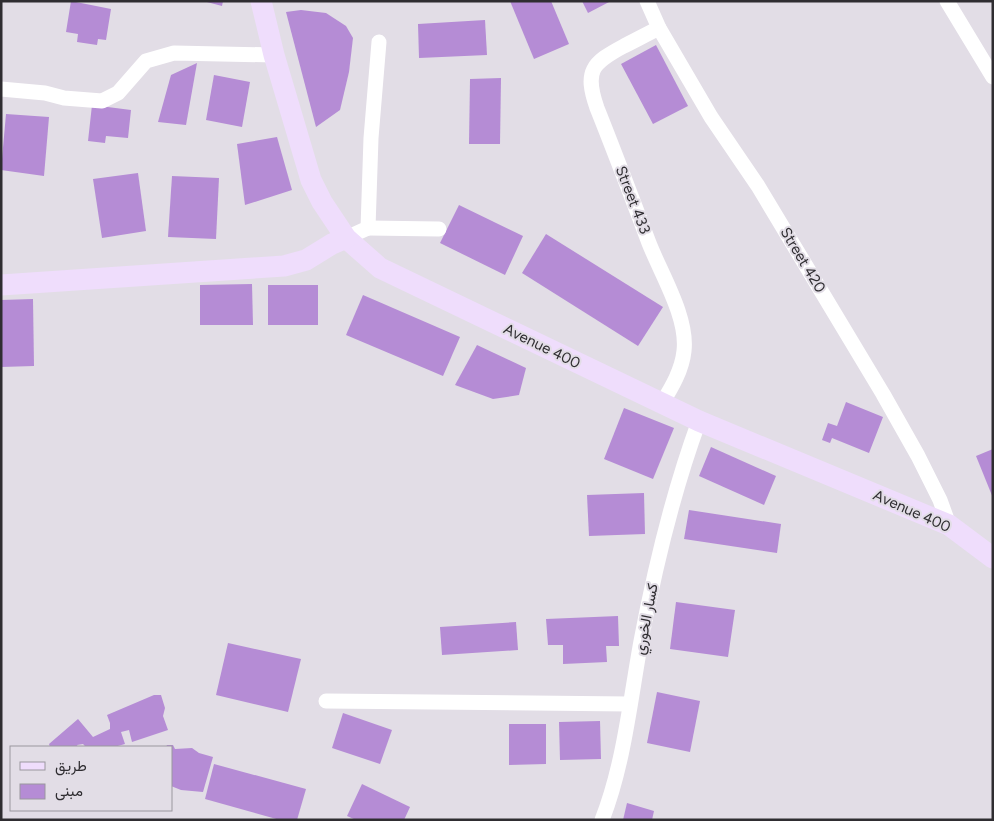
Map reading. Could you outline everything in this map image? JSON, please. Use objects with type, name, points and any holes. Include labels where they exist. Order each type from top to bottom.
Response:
[{"type":"main road","name":"Avenue 400","points":[[261,1],[274,54],[311,180],[322,202],[346,238],[380,268],[699,421],[949,525],[993,558]]},
{"type":"main road","points":[[1,285],[284,266],[306,260],[346,238]]},
{"type":"street","name":"Street 420","points":[[647,1],[659,28],[711,117],[758,186],[883,394],[918,456],[940,500],[949,525]]},
{"type":"street","points":[[947,1],[993,77]]},
{"type":"street","name":"Street 433","points":[[659,28],[606,55],[598,62],[593,73],[592,86],[597,108],[650,244],[670,288],[683,332],[684,350],[679,372],[662,403]]},
{"type":"street","points":[[368,228],[371,138],[379,42]]},
{"type":"street","points":[[1,89],[64,98],[102,101],[118,93],[146,61],[160,56],[174,53],[274,54]]},
{"type":"street","points":[[346,238],[368,228],[439,228]]},
{"type":"street","name":"كسار الخوري","points":[[602,820],[618,767],[659,554],[673,501],[699,421]]},
{"type":"street","points":[[326,701],[630,704]]},
{"type":"building","points":[[71,1],[111,9],[106,40],[98,39],[97,45],[77,42],[78,34],[66,32]]},
{"type":"building","points":[[203,1],[223,1],[222,6]]},
{"type":"building","points":[[510,1],[551,1],[569,44],[534,59]]},
{"type":"building","points":[[582,1],[611,1],[588,13]]},
{"type":"building","points":[[301,10],[326,13],[346,26],[353,38],[349,72],[340,110],[316,127],[286,12]]},
{"type":"building","points":[[485,20],[487,55],[419,58],[418,24]]},
{"type":"building","points":[[656,45],[688,106],[653,124],[621,64]]},
{"type":"building","points":[[197,63],[186,125],[158,122],[171,75]]},
{"type":"building","points":[[214,75],[250,82],[242,127],[206,120]]},
{"type":"building","points":[[501,78],[500,144],[469,144],[470,79]]},
{"type":"building","points":[[92,105],[131,110],[128,138],[106,136],[105,143],[88,141]]},
{"type":"building","points":[[6,114],[49,117],[44,176],[1,170]]},
{"type":"building","points":[[277,137],[292,190],[245,205],[237,144]]},
{"type":"building","points":[[138,173],[146,231],[102,238],[93,179]]},
{"type":"building","points":[[172,176],[219,178],[216,239],[168,237]]},
{"type":"building","points":[[459,205],[523,236],[505,275],[440,243]]},
{"type":"building","points":[[546,234],[663,307],[638,346],[522,273]]},
{"type":"building","points":[[252,284],[253,325],[200,325],[200,285]]},
{"type":"building","points":[[268,285],[318,285],[318,325],[268,325]]},
{"type":"building","points":[[363,295],[460,337],[443,376],[346,335]]},
{"type":"building","points":[[33,299],[34,366],[1,367],[1,300]]},
{"type":"building","points":[[477,345],[526,368],[519,395],[493,399],[455,385]]},
{"type":"building","points":[[846,402],[883,417],[869,453],[832,438],[830,443],[822,440],[828,423],[837,426]]},
{"type":"building","points":[[624,408],[674,428],[653,479],[604,459]]},
{"type":"building","points":[[711,447],[776,476],[764,505],[699,476]]},
{"type":"building","points":[[993,449],[993,498],[976,456]]},
{"type":"building","points":[[644,493],[645,534],[589,536],[587,495]]},
{"type":"building","points":[[689,510],[781,524],[777,553],[684,539]]},
{"type":"building","points":[[676,602],[735,610],[728,657],[670,649]]},
{"type":"building","points":[[618,616],[619,646],[606,646],[607,662],[563,664],[563,645],[548,645],[546,619]]},
{"type":"building","points":[[516,622],[518,650],[442,655],[440,627]]},
{"type":"building","points":[[228,643],[301,659],[288,712],[216,695]]},
{"type":"building","points":[[657,692],[700,701],[690,752],[647,743]]},
{"type":"building","points":[[154,695],[161,695],[165,708],[163,716],[168,730],[132,742],[129,730],[121,732],[125,744],[118,746],[85,746],[83,744],[78,746],[50,746],[49,744],[78,719],[93,737],[110,729],[107,715]]},
{"type":"building","points":[[343,713],[392,730],[380,764],[332,748]]},
{"type":"building","points":[[600,721],[601,759],[560,760],[559,722]]},
{"type":"building","points":[[509,724],[546,724],[546,764],[509,765]]},
{"type":"building","points":[[173,745],[175,749],[192,748],[199,753],[213,757],[203,792],[181,790],[172,786],[172,746],[166,746]]},
{"type":"building","points":[[214,764],[306,789],[297,820],[280,820],[205,799]]},
{"type":"building","points":[[362,784],[410,807],[404,820],[356,820],[347,816]]},
{"type":"building","points":[[627,803],[654,811],[652,820],[623,820]]}]
